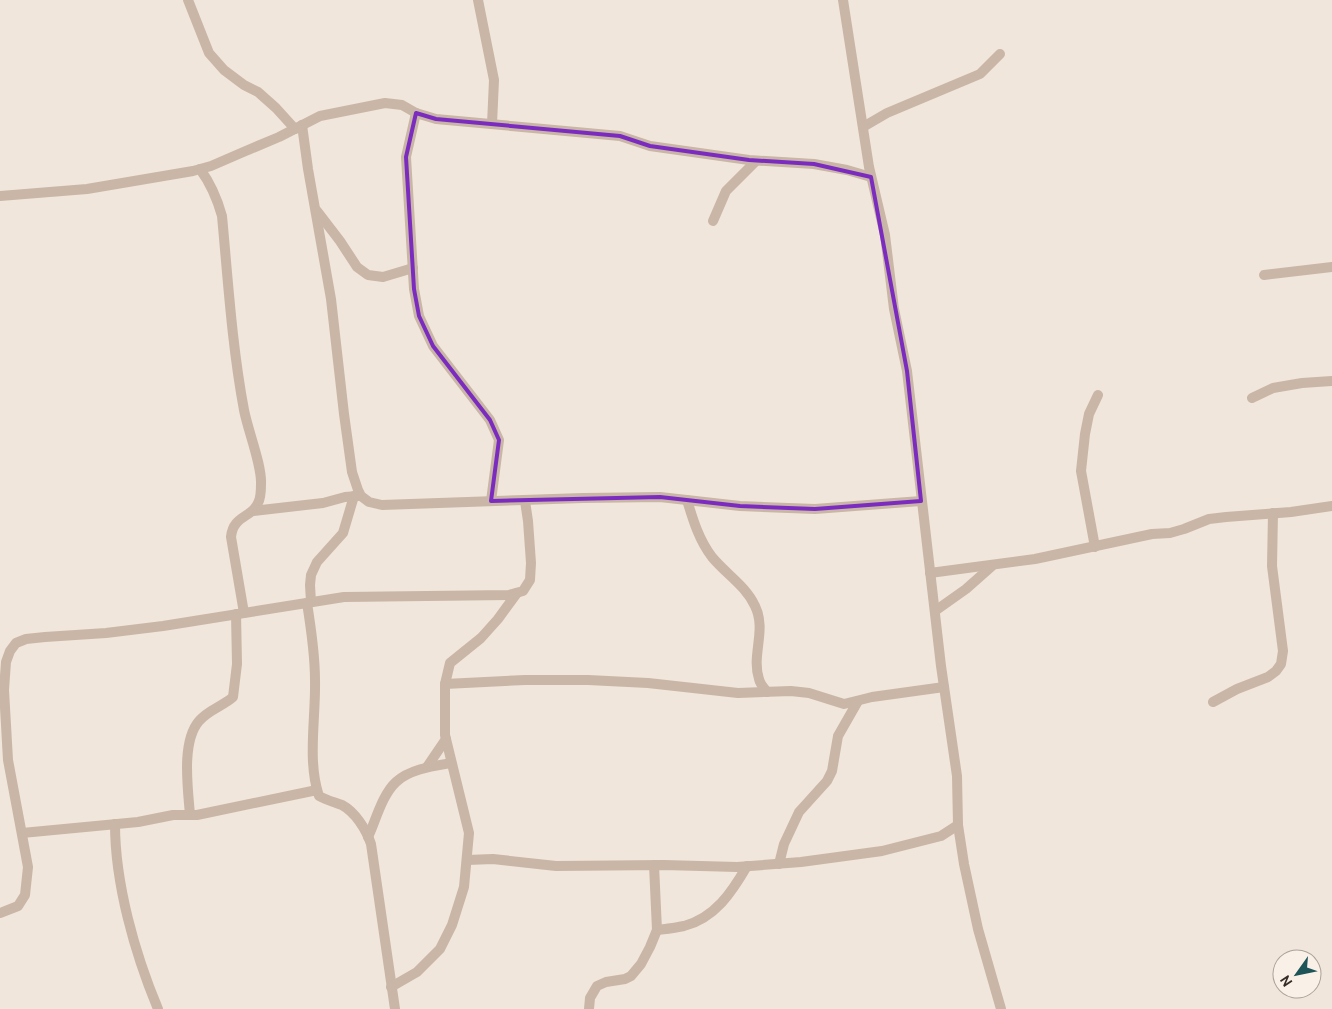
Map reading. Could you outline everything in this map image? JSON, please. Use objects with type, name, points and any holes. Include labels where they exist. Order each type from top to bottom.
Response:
[{"type":"street","points":[[188,0],[209,53],[224,70],[244,85],[258,92],[298,127],[308,169],[332,299],[352,472],[358,490],[358,496],[343,534],[317,562],[311,576],[309,602],[316,679],[313,756],[315,784],[319,796],[342,806],[354,814],[371,844],[395,1009]]},
{"type":"street","points":[[478,0],[494,80],[492,124]]},
{"type":"street","points":[[843,0],[871,177],[885,236],[894,309],[907,371],[930,573],[957,776],[958,825],[964,864],[978,928],[1001,1009]]},
{"type":"street","points":[[863,127],[887,113],[980,74],[1000,54]]},
{"type":"street","points":[[0,196],[86,189],[200,169],[211,166],[320,116],[385,103],[402,106],[416,113],[436,119],[620,136],[650,146],[756,161],[814,164],[871,177]]},
{"type":"street","points":[[416,113],[406,157],[414,289],[419,316],[433,346],[490,420],[498,440],[491,501]]},
{"type":"street","points":[[847,170],[868,158]]},
{"type":"street","points":[[714,220],[726,191],[756,161]]},
{"type":"street","points":[[200,169],[216,194],[222,216],[236,354],[244,411],[261,482],[258,504],[253,511]]},
{"type":"street","points":[[316,210],[357,267],[368,275],[383,277],[413,268]]},
{"type":"street","points":[[1264,275],[1332,267]]},
{"type":"street","points":[[1252,398],[1273,388],[1332,380]]},
{"type":"street","points":[[1095,547],[1081,471],[1089,414],[1098,395]]},
{"type":"street","points":[[190,815],[188,745],[192,731],[199,720],[234,697],[240,613],[231,537],[232,530],[237,522],[253,511],[323,503],[358,496],[382,506],[660,497],[740,506],[814,509],[922,501]]},
{"type":"street","points":[[687,500],[698,534],[712,556],[748,595],[756,608],[760,626],[756,668],[759,681],[767,692]]},
{"type":"street","points":[[0,913],[18,906],[26,894],[28,867],[8,760],[4,690],[6,662],[16,643],[26,639],[163,626],[344,597],[509,595],[523,590],[530,580],[531,563],[525,501]]},
{"type":"street","points":[[930,573],[1035,559],[1152,534],[1170,533],[1209,519],[1332,506]]},
{"type":"street","points":[[1213,702],[1237,688],[1268,677],[1281,664],[1283,651],[1272,566],[1273,513]]},
{"type":"street","points":[[935,611],[966,589],[992,566]]},
{"type":"street","points":[[391,987],[417,972],[440,949],[452,925],[464,886],[469,833],[446,739],[445,684],[450,663],[481,638],[498,619],[516,592]]},
{"type":"street","points":[[0,649],[13,647]]},
{"type":"street","points":[[445,684],[525,680],[588,680],[648,683],[738,692],[791,691],[808,693],[844,704],[872,697],[944,686]]},
{"type":"street","points":[[779,864],[784,844],[799,812],[827,781],[832,771],[838,736],[858,701]]},
{"type":"street","points":[[427,767],[446,739]]},
{"type":"street","points":[[368,837],[383,803],[396,781],[427,767],[451,763]]},
{"type":"street","points":[[22,833],[211,812],[317,790]]},
{"type":"street","points":[[115,824],[115,841],[127,915],[146,979],[158,1009]]},
{"type":"street","points":[[467,860],[493,860],[556,866],[747,866],[779,864],[882,851],[942,836],[958,825]]},
{"type":"street","points":[[590,1009],[590,998],[597,986],[606,982],[625,979],[642,964],[657,930],[654,865]]},
{"type":"street","points":[[657,930],[684,926],[704,917],[718,907],[734,888],[747,866]]},
{"type":"highlighted area","points":[[416,113],[436,119],[620,136],[650,146],[749,160],[814,164],[871,177],[907,371],[921,501],[815,509],[740,506],[660,497],[491,501],[499,440],[490,420],[433,346],[419,316],[414,289],[406,157]]}]
